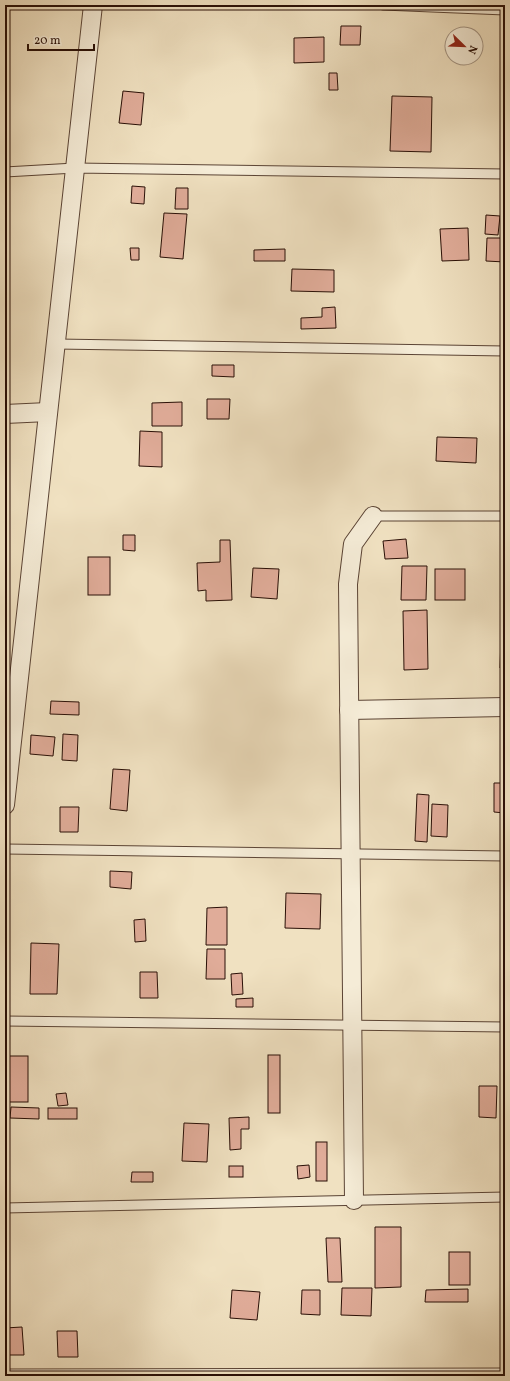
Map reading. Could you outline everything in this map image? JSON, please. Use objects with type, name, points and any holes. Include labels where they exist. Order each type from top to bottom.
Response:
[{"type":"street","points":[[5,806],[93,5]]},
{"type":"street","points":[[5,414],[48,412]]},
{"type":"street","points":[[354,1200],[348,584],[353,544],[374,516]]},
{"type":"street","points":[[349,710],[505,707]]},
{"type":"lane","points":[[383,5],[505,10]]},
{"type":"lane","points":[[5,172],[75,168],[505,174]]},
{"type":"lane","points":[[56,344],[505,351]]},
{"type":"lane","points":[[374,516],[505,516]]},
{"type":"lane","points":[[5,849],[505,856]]},
{"type":"lane","points":[[5,1021],[505,1027]]},
{"type":"lane","points":[[5,1208],[505,1197]]},
{"type":"lane","points":[[5,1374],[505,1373]]},
{"type":"building","points":[[341,26],[361,26],[360,45],[340,45]]},
{"type":"building","points":[[324,37],[324,62],[294,63],[294,38]]},
{"type":"building","points":[[329,73],[337,73],[338,90],[329,90]]},
{"type":"building","points":[[123,91],[144,93],[141,125],[119,123]]},
{"type":"building","points":[[392,96],[432,97],[431,152],[390,151]]},
{"type":"building","points":[[132,186],[145,187],[144,204],[131,203]]},
{"type":"building","points":[[176,188],[188,188],[188,209],[175,209]]},
{"type":"building","points":[[164,213],[187,214],[183,259],[160,257]]},
{"type":"building","points":[[486,215],[500,216],[498,235],[485,234]]},
{"type":"building","points":[[468,228],[469,260],[442,261],[440,229]]},
{"type":"building","points":[[487,238],[505,238],[505,262],[486,261]]},
{"type":"building","points":[[130,248],[139,248],[139,260],[131,260]]},
{"type":"building","points":[[285,249],[285,261],[254,261],[254,250]]},
{"type":"building","points":[[292,269],[334,270],[334,292],[291,291]]},
{"type":"building","points":[[335,307],[336,328],[301,329],[301,318],[322,317],[322,308]]},
{"type":"building","points":[[212,365],[234,365],[234,377],[212,376]]},
{"type":"building","points":[[207,399],[230,399],[229,419],[207,419]]},
{"type":"building","points":[[182,402],[182,426],[152,426],[152,403]]},
{"type":"building","points":[[140,431],[162,432],[162,467],[139,466]]},
{"type":"building","points":[[437,437],[477,438],[476,463],[436,461]]},
{"type":"building","points":[[123,535],[135,535],[135,551],[123,550]]},
{"type":"building","points":[[406,539],[408,558],[385,559],[383,541]]},
{"type":"building","points":[[220,540],[230,540],[232,600],[206,601],[206,590],[198,591],[197,563],[220,562]]},
{"type":"building","points":[[88,557],[110,557],[110,595],[88,595]]},
{"type":"building","points":[[402,566],[427,566],[426,600],[401,600]]},
{"type":"building","points":[[253,568],[279,569],[277,599],[251,597]]},
{"type":"building","points":[[435,569],[465,569],[465,600],[435,600]]},
{"type":"building","points":[[502,608],[505,608],[505,669],[500,668]]},
{"type":"building","points":[[427,610],[428,669],[404,670],[403,611]]},
{"type":"building","points":[[51,701],[79,702],[79,715],[50,714]]},
{"type":"building","points":[[63,734],[78,735],[77,761],[62,760]]},
{"type":"building","points":[[31,735],[55,737],[53,756],[30,754]]},
{"type":"building","points":[[113,769],[130,770],[127,811],[110,809]]},
{"type":"building","points":[[494,783],[505,783],[505,813],[494,812]]},
{"type":"building","points":[[417,794],[429,795],[427,842],[415,841]]},
{"type":"building","points":[[432,804],[448,805],[447,837],[431,836]]},
{"type":"building","points":[[60,807],[79,807],[78,832],[60,832]]},
{"type":"building","points":[[110,871],[132,872],[131,889],[110,887]]},
{"type":"building","points":[[286,893],[321,894],[320,929],[285,928]]},
{"type":"building","points":[[227,907],[227,945],[206,945],[207,908]]},
{"type":"building","points":[[145,919],[146,941],[135,942],[134,920]]},
{"type":"building","points":[[31,943],[59,944],[57,994],[30,994]]},
{"type":"building","points":[[207,949],[225,949],[225,979],[206,979]]},
{"type":"building","points":[[140,972],[157,972],[158,998],[140,998]]},
{"type":"building","points":[[242,973],[243,994],[232,995],[231,974]]},
{"type":"building","points":[[253,998],[253,1007],[236,1007],[236,999]]},
{"type":"building","points":[[268,1055],[280,1055],[280,1113],[268,1113]]},
{"type":"building","points":[[5,1056],[28,1056],[28,1102],[5,1102]]},
{"type":"building","points":[[479,1086],[497,1086],[496,1118],[479,1117]]},
{"type":"building","points":[[66,1093],[68,1105],[58,1106],[56,1094]]},
{"type":"building","points":[[11,1107],[39,1108],[39,1119],[10,1118]]},
{"type":"building","points":[[48,1108],[77,1108],[77,1119],[48,1119]]},
{"type":"building","points":[[249,1117],[249,1129],[241,1129],[241,1149],[230,1150],[229,1118]]},
{"type":"building","points":[[184,1123],[209,1124],[207,1162],[182,1161]]},
{"type":"building","points":[[316,1142],[327,1142],[327,1181],[316,1181]]},
{"type":"building","points":[[309,1165],[310,1177],[298,1179],[297,1166]]},
{"type":"building","points":[[229,1166],[243,1166],[243,1177],[229,1177]]},
{"type":"building","points":[[132,1172],[153,1172],[153,1182],[131,1182]]},
{"type":"building","points":[[375,1227],[401,1227],[401,1287],[375,1288]]},
{"type":"building","points":[[326,1238],[340,1238],[342,1282],[328,1282]]},
{"type":"building","points":[[449,1252],[470,1252],[470,1285],[449,1285]]},
{"type":"building","points":[[342,1288],[372,1288],[371,1316],[341,1315]]},
{"type":"building","points":[[468,1289],[468,1302],[425,1302],[426,1290]]},
{"type":"building","points":[[232,1290],[260,1292],[257,1320],[230,1318]]},
{"type":"building","points":[[302,1290],[320,1290],[320,1315],[301,1314]]},
{"type":"building","points":[[22,1327],[24,1355],[5,1355],[5,1328]]},
{"type":"building","points":[[57,1331],[77,1331],[78,1357],[58,1357]]}]
